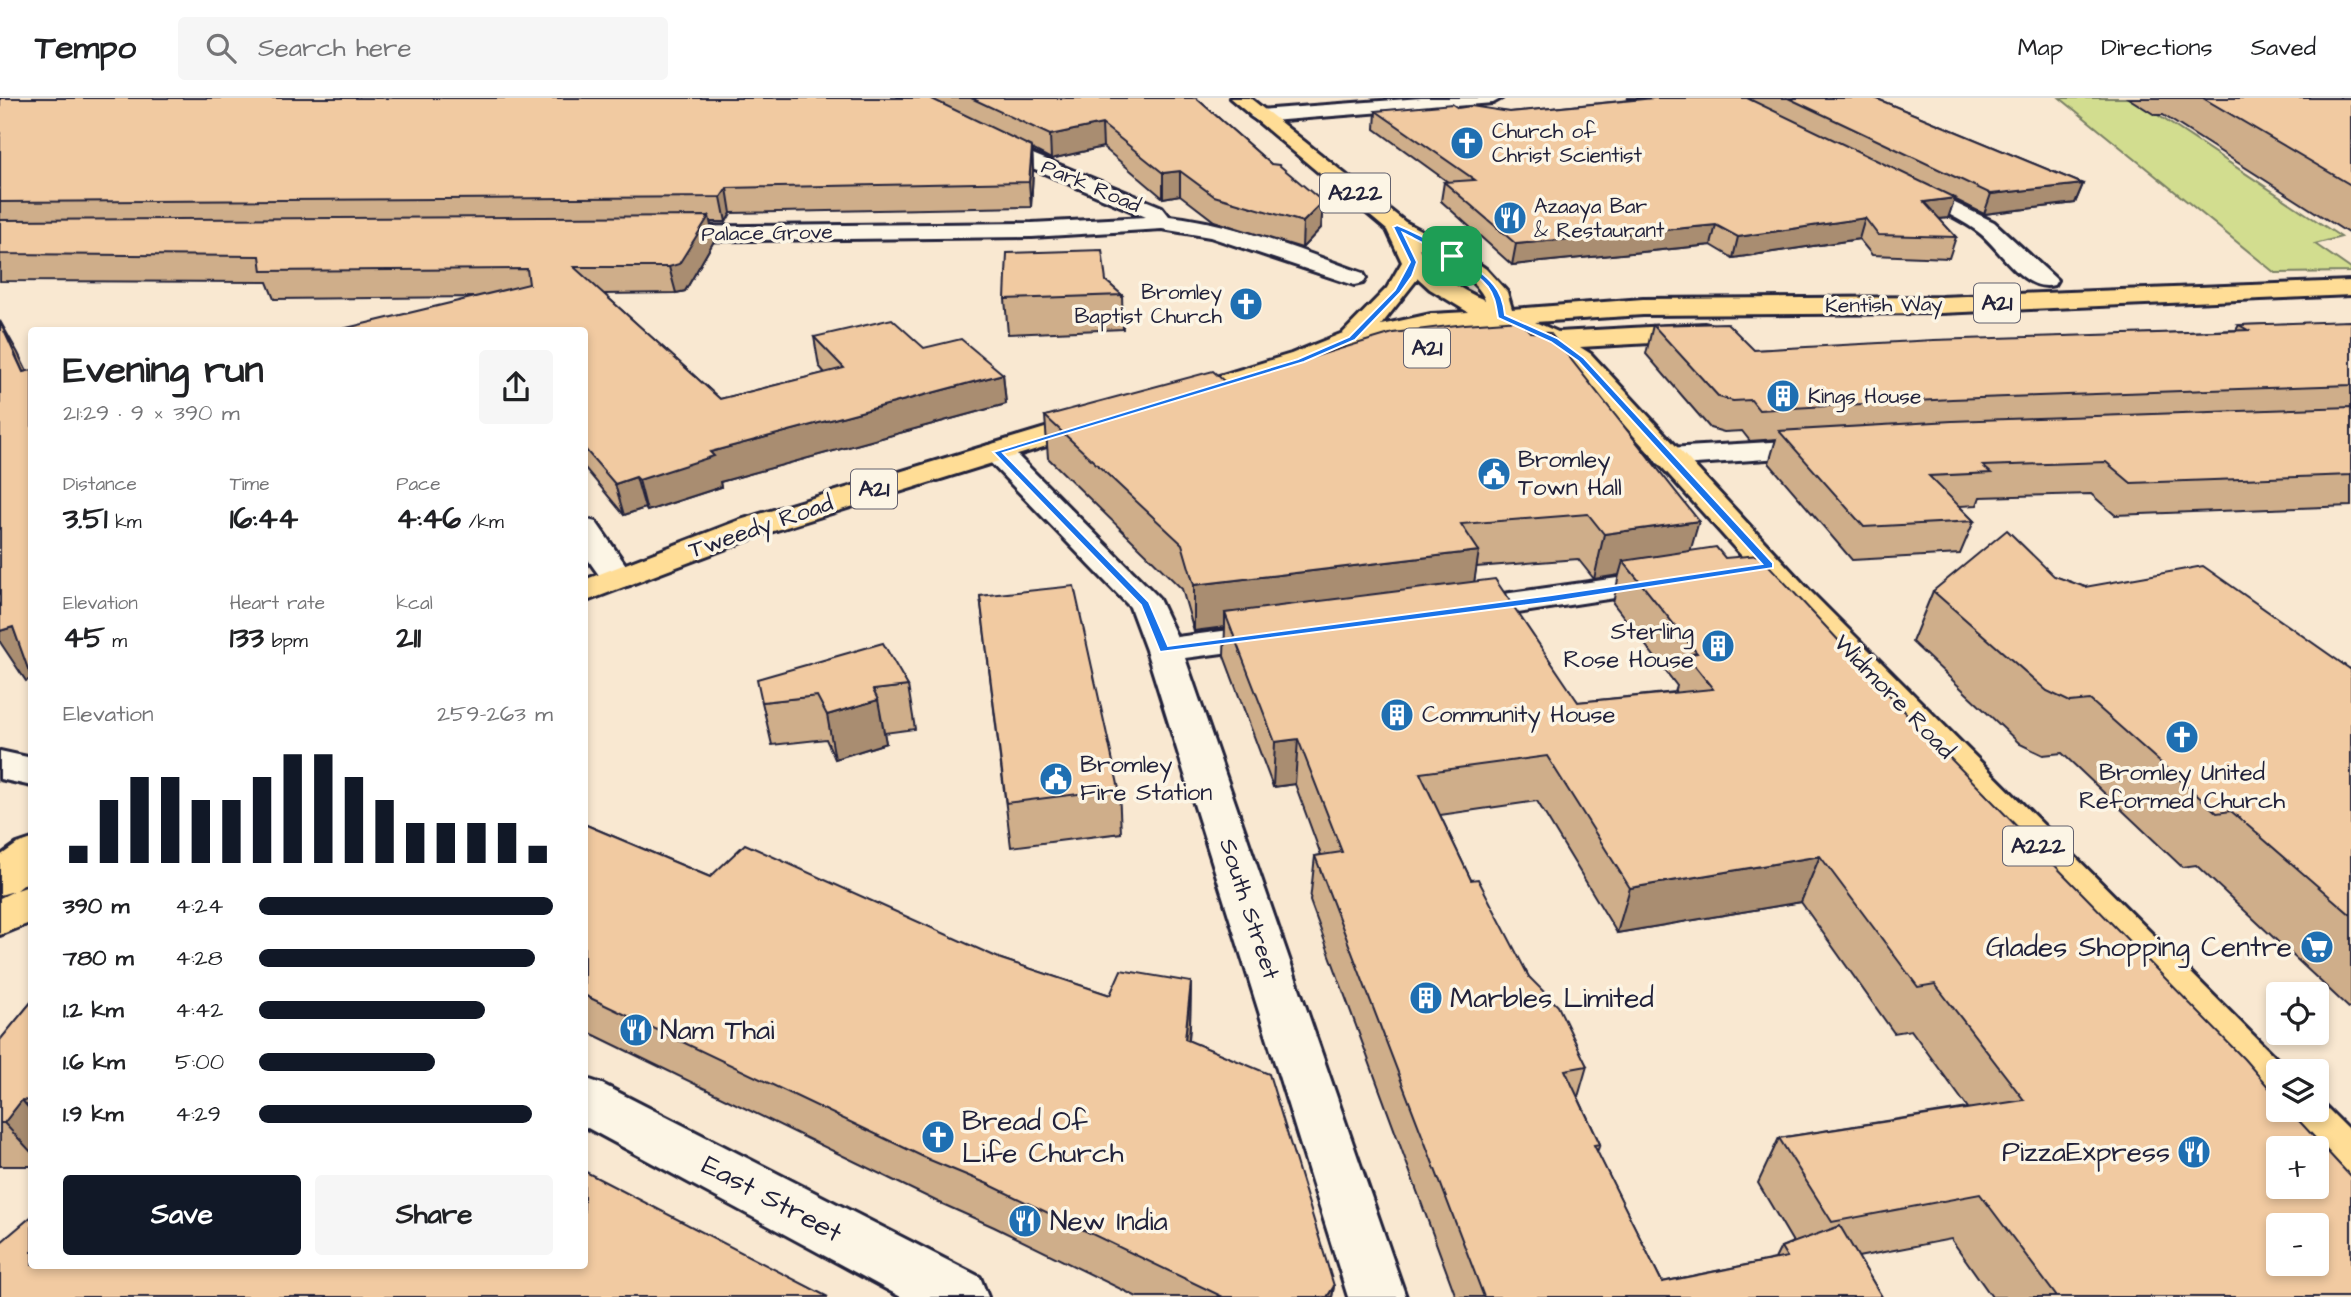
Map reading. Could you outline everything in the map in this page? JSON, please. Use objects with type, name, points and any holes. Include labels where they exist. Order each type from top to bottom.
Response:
[{"type":"main road","name":"Widmore Road","points":[[1239,98],[1397,227],[1452,256],[1491,285],[1500,303],[1501,316]]},
{"type":"main road","name":"Widmore Road","points":[[1397,227],[1414,262],[1439,284],[1465,301],[1554,340],[1581,360],[1668,457],[1733,571],[1798,598],[2266,1082]]},
{"type":"main road","points":[[1352,339],[1398,291],[1414,262]]},
{"type":"main road","name":"Kentish Way","points":[[1501,316],[1643,307],[1955,305],[2351,288]]},
{"type":"main road","name":"Tweedy Road","points":[[588,590],[752,527],[1301,360],[1352,339],[1419,324],[1501,316]]},
{"type":"main road","name":"Kentish Way","points":[[1554,340],[1741,331],[2229,317]]},
{"type":"main road","name":"A21","points":[[1500,343],[1554,340]]},
{"type":"main road","name":"Tweedy Road","points":[[1301,360],[1427,348]]},
{"type":"main road","points":[[0,918],[28,904]]},
{"type":"main road","points":[[2306,1122],[2351,1168]]},
{"type":"street","name":"Park Road","points":[[908,98],[1028,159],[1154,212],[1158,217],[1154,221]]},
{"type":"street","points":[[1259,116],[1493,98]]},
{"type":"street","points":[[1885,175],[1970,217],[1986,227],[2022,263],[2054,280],[2015,281]]},
{"type":"street","name":"Park Road","points":[[1154,221],[1201,227],[1354,278]]},
{"type":"street","name":"Palace Grove","points":[[639,234],[1046,229],[1144,225],[1154,221]]},
{"type":"street","points":[[1668,457],[1845,446]]},
{"type":"street","name":"South Street","points":[[997,452],[1146,604],[1164,650],[1377,1297]]},
{"type":"street","points":[[588,535],[618,578]]},
{"type":"street","points":[[1427,615],[1733,571]]},
{"type":"street","points":[[1164,650],[1303,631]]},
{"type":"street","points":[[0,765],[28,771]]},
{"type":"street","name":"East Street","points":[[588,1102],[960,1297]]},
{"type":"green space","points":[[2060,98],[2132,98],[2341,237],[2315,244],[2351,269],[2351,272],[2275,273]]},
{"type":"building","points":[[0,98],[930,98],[1032,147],[1029,182],[727,188],[721,197],[0,202]]},
{"type":"building","points":[[971,98],[1196,98],[1271,164],[1279,165],[1323,202],[1303,222],[1214,196],[1180,171],[1163,173],[1102,124],[1050,135]]},
{"type":"building","points":[[1654,98],[1747,98],[1955,198],[1924,202],[1956,237],[1878,235],[1865,218],[1738,237],[1716,225],[1516,244],[1444,182],[1475,180],[1376,111],[1452,104],[1458,108],[1471,106],[1510,112]]},
{"type":"building","points":[[1788,98],[1875,98],[2083,184],[1991,194]]},
{"type":"building","points":[[2203,98],[2351,98],[2351,185]]},
{"type":"building","points":[[709,216],[679,264],[669,267],[574,267],[720,399],[844,368],[814,337],[892,319],[924,348],[961,339],[1003,374],[710,452],[714,456],[639,480],[636,477],[615,484],[588,453],[588,327],[351,327],[529,284],[527,269],[262,271],[260,256],[0,254],[0,220]]},
{"type":"building","points":[[1102,250],[1106,281],[1122,295],[1005,299],[1007,253]]},
{"type":"building","points":[[1520,320],[1530,332],[1550,333],[1699,521],[1604,534],[1588,514],[1461,524],[1479,551],[1194,585],[1182,544],[1045,416],[1213,371],[1226,383],[1393,333]]},
{"type":"building","points":[[2349,321],[2351,385],[1952,399],[1759,410],[1751,400],[1733,401],[1719,397],[1653,325],[1727,323],[1754,350],[1934,340],[2248,330],[2239,325]]},
{"type":"building","points":[[0,322],[23,372],[28,371],[28,669],[13,627],[0,631]]},
{"type":"building","points":[[2351,407],[2351,475],[2131,483],[2106,462],[1983,466],[1991,473],[1929,476],[1974,521],[1864,527],[1779,431],[1952,421]]},
{"type":"building","points":[[2007,530],[2054,576],[2085,587],[2203,566],[2351,669],[2351,915],[2231,811],[2217,813],[2090,700],[2070,702],[2047,691],[1933,591]]},
{"type":"building","points":[[1716,547],[1725,558],[1759,555],[1907,714],[2244,1059],[2266,1084],[2266,1122],[2300,1122],[2313,1136],[2266,1136],[2266,1199],[2329,1199],[2329,1153],[2351,1177],[2351,1297],[2057,1297],[1980,1194],[1832,1222],[1779,1138],[2024,1100],[1935,984],[1918,987],[1820,856],[1630,888],[1547,756],[1420,773],[1471,880],[1478,879],[1529,977],[1558,1006],[1587,1066],[1565,1070],[1600,1144],[1594,1145],[1662,1282],[1787,1257],[1781,1247],[1840,1226],[1882,1297],[1484,1297],[1315,856],[1342,852],[1298,739],[1275,742],[1225,613],[1495,579],[1578,702],[1713,689],[1686,655],[1697,653],[1623,561]]},
{"type":"building","name":"Bromley Fire Station","points":[[1074,586],[1119,789],[1006,803],[980,596]]},
{"type":"building","points":[[883,643],[908,686],[873,690],[878,700],[827,715],[817,696],[762,702],[757,679]]},
{"type":"building","points":[[588,826],[710,877],[745,844],[1001,959],[1110,995],[1121,970],[1191,982],[1185,1039],[1269,1074],[1334,1286],[1327,1297],[1223,1297],[988,1184],[930,1160],[588,997]]},
{"type":"building","points":[[28,1006],[28,1101],[22,1100],[4,1123],[0,1123],[0,1040]]},
{"type":"building","points":[[588,1173],[828,1297],[0,1297],[0,1243],[28,1219],[28,1269],[588,1269]]},
{"type":"place","name":"Church of Christ Scientist","points":[[1467,143]]},
{"type":"place","name":"Azaaya Bar & Restaurant","points":[[1510,218]]},
{"type":"place","name":"Bromley Baptist Church","points":[[1246,304]]},
{"type":"place","name":"Kings House","points":[[1783,396]]},
{"type":"place","name":"Bromley Town Hall","points":[[1494,474]]},
{"type":"place","name":"Sterling Rose House","points":[[1718,646]]},
{"type":"place","name":"Community House","points":[[1397,715]]},
{"type":"place","name":"Bromley United Reformed Church","points":[[2182,737]]},
{"type":"place","name":"Bromley Fire Station","points":[[1056,779]]},
{"type":"place","name":"Glades Shopping Centre","points":[[2317,947]]},
{"type":"place","name":"Marbles Limited","points":[[1426,998]]},
{"type":"place","name":"Nam Thai","points":[[636,1030]]},
{"type":"place","name":"Bread Of Life Church","points":[[938,1137]]},
{"type":"place","name":"PizzaExpress","points":[[2194,1152]]},
{"type":"place","name":"New India","points":[[1025,1221]]},
{"type":"route","points":[[1397,227],[1452,256],[1491,285],[1500,303],[1501,316],[1554,340],[1581,360],[1770,565],[1552,598],[1164,650],[1146,604],[997,452],[1301,360],[1352,339],[1398,291],[1414,262],[1397,227]]}]
